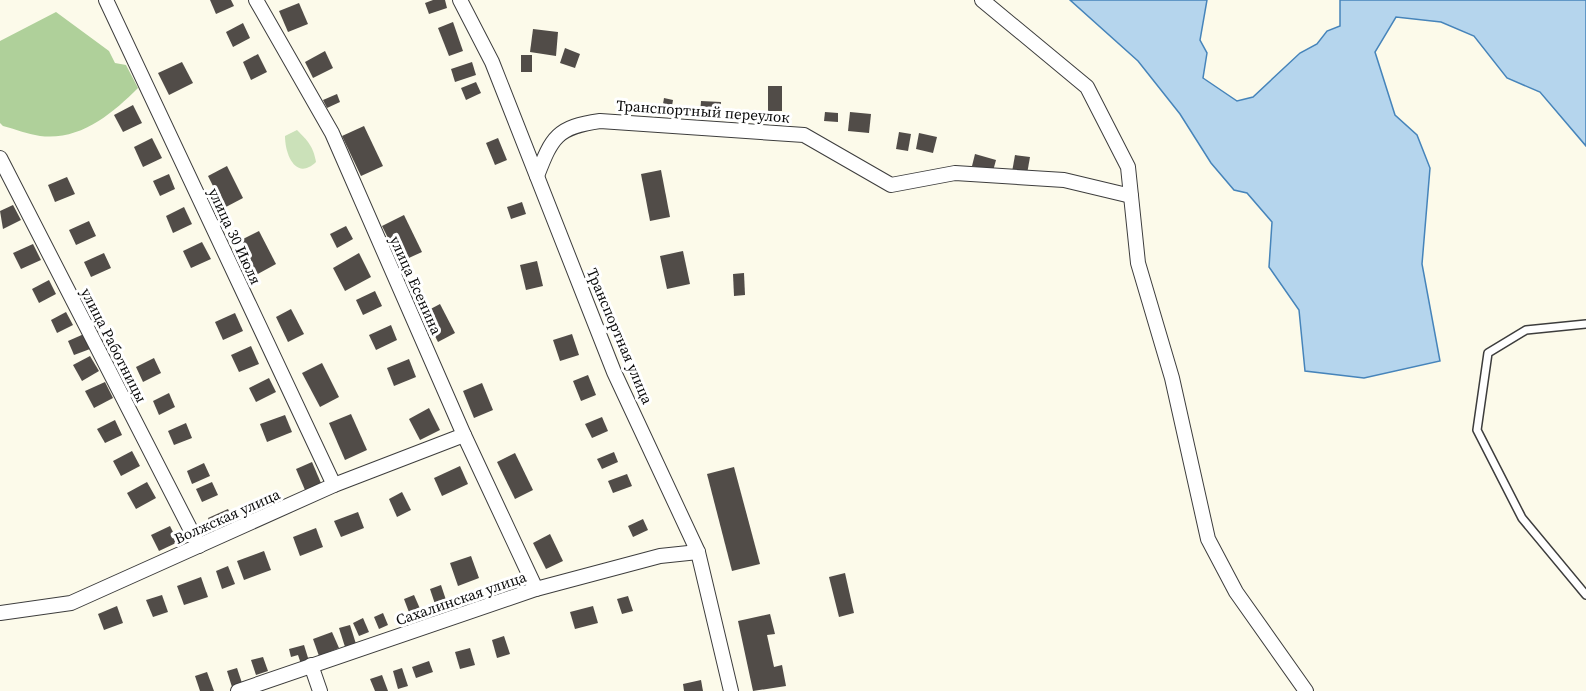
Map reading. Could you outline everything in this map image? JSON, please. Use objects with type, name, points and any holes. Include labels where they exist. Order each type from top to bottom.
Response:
[{"type":"street","name":"улица 30 Июля","points":[[106,0],[334,485]]},
{"type":"street","name":"улица Есенина","points":[[256,0],[332,133],[464,435],[536,590]]},
{"type":"street","name":"Транспортная улица","points":[[460,0],[492,62],[614,372],[698,552],[731,691]]},
{"type":"street","points":[[982,0],[1087,87],[1128,167],[1138,262],[1172,378],[1208,539],[1236,592],[1306,691]]},
{"type":"street","name":"Транспортный переулок","points":[[537,176],[549,144],[562,132],[577,124],[600,121],[804,135],[891,185],[955,173],[1064,180],[1131,196]]},
{"type":"street","name":"улица Работницы","points":[[0,158],[199,546]]},
{"type":"street","name":"Волжская улица","points":[[0,613],[71,603],[334,485],[464,435]]},
{"type":"street","name":"Сахалинская улица","points":[[238,691],[536,590],[660,556],[698,552]]},
{"type":"street","points":[[311,665],[320,691]]},
{"type":"lane","points":[[1586,324],[1526,330],[1488,353],[1477,430],[1522,518],[1586,595]]},
{"type":"green space","points":[[56,12],[109,51],[115,63],[126,65],[138,88],[94,124],[69,134],[40,136],[3,126],[0,123],[0,41]]},
{"type":"green space","points":[[297,130],[310,144],[316,162],[303,169],[293,163],[287,151],[285,136]]},
{"type":"water","points":[[1070,0],[1207,0],[1200,40],[1207,53],[1203,78],[1237,101],[1253,97],[1300,53],[1317,44],[1327,31],[1340,26],[1340,0],[1586,0],[1586,146],[1540,92],[1507,78],[1474,36],[1441,22],[1396,17],[1375,52],[1395,115],[1417,135],[1430,168],[1422,264],[1440,361],[1364,378],[1305,371],[1299,310],[1269,267],[1272,222],[1247,193],[1234,190],[1211,163],[1180,114],[1138,61]]},
{"type":"building","points":[[210,0],[231,0],[234,6],[216,14]]},
{"type":"building","points":[[445,0],[447,8],[429,14],[425,3]]},
{"type":"building","points":[[299,3],[308,24],[288,32],[279,11]]},
{"type":"building","points":[[453,22],[463,51],[449,56],[438,28]]},
{"type":"building","points":[[243,23],[250,38],[233,47],[226,32]]},
{"type":"building","points":[[533,29],[558,32],[556,56],[530,52]]},
{"type":"building","points":[[565,48],[580,54],[575,68],[560,63]]},
{"type":"building","points":[[325,51],[333,68],[313,78],[305,62]]},
{"type":"building","points":[[258,54],[267,72],[251,80],[243,62]]},
{"type":"building","points":[[521,55],[532,55],[532,72],[521,72]]},
{"type":"building","points":[[182,62],[193,83],[169,95],[158,73]]},
{"type":"building","points":[[472,62],[476,75],[455,82],[451,69]]},
{"type":"building","points":[[476,82],[481,93],[466,100],[461,88]]},
{"type":"building","points":[[768,86],[782,86],[782,111],[768,111]]},
{"type":"building","points":[[337,94],[340,102],[327,108],[323,100]]},
{"type":"building","points":[[664,98],[673,100],[671,112],[662,110]]},
{"type":"building","points":[[701,101],[721,102],[720,116],[700,115]]},
{"type":"building","points":[[133,105],[142,123],[123,132],[114,115]]},
{"type":"building","points":[[825,112],[838,113],[838,122],[824,121]]},
{"type":"building","points":[[850,112],[871,114],[869,133],[848,131]]},
{"type":"building","points":[[364,126],[383,166],[361,176],[342,136]]},
{"type":"building","points":[[899,132],[911,134],[908,151],[896,149]]},
{"type":"building","points":[[919,133],[937,137],[933,153],[916,149]]},
{"type":"building","points":[[152,138],[162,158],[143,167],[134,147]]},
{"type":"building","points":[[498,138],[507,160],[495,165],[486,143]]},
{"type":"building","points":[[975,154],[996,160],[993,171],[972,166]]},
{"type":"building","points":[[1015,155],[1030,157],[1027,174],[1012,172]]},
{"type":"building","points":[[227,166],[243,198],[224,208],[208,176]]},
{"type":"building","points":[[661,170],[670,217],[650,221],[641,174]]},
{"type":"building","points":[[169,174],[175,189],[160,196],[153,181]]},
{"type":"building","points":[[67,177],[75,194],[55,202],[48,185]]},
{"type":"building","points":[[522,202],[526,214],[511,219],[507,207]]},
{"type":"building","points":[[13,205],[21,220],[3,229],[0,211]]},
{"type":"building","points":[[184,207],[192,224],[173,233],[166,216]]},
{"type":"building","points":[[404,215],[422,252],[400,262],[382,226]]},
{"type":"building","points":[[89,221],[96,236],[76,245],[69,230]]},
{"type":"building","points":[[346,226],[353,239],[337,248],[330,234]]},
{"type":"building","points":[[259,231],[276,264],[256,275],[239,241]]},
{"type":"building","points":[[202,242],[211,259],[191,268],[183,251]]},
{"type":"building","points":[[33,244],[41,260],[21,269],[13,253]]},
{"type":"building","points":[[683,251],[690,284],[667,289],[660,256]]},
{"type":"building","points":[[104,253],[111,268],[91,277],[84,262]]},
{"type":"building","points":[[359,253],[371,277],[345,291],[333,268]]},
{"type":"building","points":[[537,261],[543,286],[526,290],[520,265]]},
{"type":"building","points":[[744,273],[745,295],[734,296],[733,274]]},
{"type":"building","points":[[49,280],[56,294],[39,303],[32,289]]},
{"type":"building","points":[[375,291],[382,306],[363,315],[356,300]]},
{"type":"building","points":[[440,304],[455,333],[438,342],[423,313]]},
{"type":"building","points":[[291,309],[304,334],[288,342],[276,317]]},
{"type":"building","points":[[66,312],[73,325],[57,333],[51,320]]},
{"type":"building","points":[[235,313],[243,331],[223,340],[215,322]]},
{"type":"building","points":[[391,325],[397,340],[376,350],[369,335]]},
{"type":"building","points":[[84,334],[90,349],[74,355],[68,341]]},
{"type":"building","points":[[572,334],[579,355],[560,361],[553,340]]},
{"type":"building","points":[[251,346],[259,364],[239,372],[231,355]]},
{"type":"building","points":[[90,356],[99,371],[82,381],[73,365]]},
{"type":"building","points":[[154,358],[161,373],[143,382],[136,367]]},
{"type":"building","points":[[409,359],[416,377],[394,386],[387,368]]},
{"type":"building","points":[[322,363],[339,397],[320,407],[302,373]]},
{"type":"building","points":[[588,375],[596,395],[581,401],[573,381]]},
{"type":"building","points":[[269,378],[276,392],[256,402],[249,388]]},
{"type":"building","points":[[105,382],[113,398],[94,408],[85,391]]},
{"type":"building","points":[[482,383],[493,410],[474,418],[463,391]]},
{"type":"building","points":[[169,393],[175,407],[159,415],[153,401]]},
{"type":"building","points":[[429,408],[440,430],[420,440],[409,419]]},
{"type":"building","points":[[351,414],[367,450],[345,460],[329,423]]},
{"type":"building","points":[[285,415],[292,432],[267,442],[260,424]]},
{"type":"building","points":[[602,417],[608,431],[592,438],[585,424]]},
{"type":"building","points":[[115,420],[122,435],[105,443],[97,429]]},
{"type":"building","points":[[186,423],[192,438],[174,445],[168,431]]},
{"type":"building","points":[[132,451],[140,466],[121,476],[113,461]]},
{"type":"building","points":[[614,452],[618,462],[602,469],[597,459]]},
{"type":"building","points":[[515,453],[533,490],[515,499],[497,462]]},
{"type":"building","points":[[312,462],[321,483],[305,490],[296,469]]},
{"type":"building","points":[[204,463],[210,476],[192,484],[187,471]]},
{"type":"building","points":[[460,466],[468,484],[442,496],[434,478]]},
{"type":"building","points":[[734,467],[760,564],[732,571],[707,474]]},
{"type":"building","points":[[627,474],[632,486],[613,493],[608,481]]},
{"type":"building","points":[[147,482],[156,498],[136,509],[127,493]]},
{"type":"building","points":[[212,482],[218,495],[202,502],[196,489]]},
{"type":"building","points":[[402,492],[411,510],[397,517],[389,499]]},
{"type":"building","points":[[228,509],[234,523],[214,532],[208,518]]},
{"type":"building","points":[[358,512],[364,528],[341,537],[334,521]]},
{"type":"building","points":[[643,519],[648,530],[633,537],[628,526]]},
{"type":"building","points":[[170,526],[178,542],[159,551],[151,535]]},
{"type":"building","points":[[316,528],[323,547],[300,556],[293,537]]},
{"type":"building","points":[[550,534],[563,561],[546,569],[533,543]]},
{"type":"building","points":[[264,551],[271,570],[244,580],[237,561]]},
{"type":"building","points":[[471,556],[479,578],[458,586],[450,563]]},
{"type":"building","points":[[228,566],[235,584],[222,589],[216,571]]},
{"type":"building","points":[[845,573],[854,613],[839,617],[829,577]]},
{"type":"building","points":[[201,577],[208,597],[184,605],[177,586]]},
{"type":"building","points":[[441,585],[446,600],[435,604],[430,589]]},
{"type":"building","points":[[162,595],[168,612],[153,617],[146,600]]},
{"type":"building","points":[[414,595],[421,611],[410,615],[404,599]]},
{"type":"building","points":[[628,596],[633,611],[622,614],[617,599]]},
{"type":"building","points":[[117,606],[123,623],[104,630],[98,614]]},
{"type":"building","points":[[593,606],[598,623],[575,629],[570,612]]},
{"type":"building","points":[[383,613],[388,625],[379,629],[374,617]]},
{"type":"building","points":[[770,614],[775,634],[767,635],[774,667],[782,665],[786,686],[753,691],[738,621]]},
{"type":"building","points":[[363,618],[369,632],[359,636],[353,623]]},
{"type":"building","points":[[350,625],[357,647],[346,650],[339,628]]},
{"type":"building","points":[[332,632],[339,648],[319,656],[313,639]]},
{"type":"building","points":[[504,636],[510,654],[497,658],[492,640]]},
{"type":"building","points":[[304,645],[309,661],[301,664],[298,655],[291,657],[289,649]]},
{"type":"building","points":[[470,648],[475,665],[460,669],[455,652]]},
{"type":"building","points":[[263,657],[268,671],[256,675],[251,660]]},
{"type":"building","points":[[429,661],[433,672],[416,678],[412,667]]},
{"type":"building","points":[[237,668],[242,683],[232,687],[227,671]]},
{"type":"building","points":[[402,668],[408,686],[398,689],[393,671]]},
{"type":"building","points":[[207,672],[214,691],[200,691],[195,676]]},
{"type":"building","points":[[382,675],[388,691],[375,691],[370,679]]},
{"type":"building","points":[[701,680],[703,691],[684,691],[683,684]]}]
